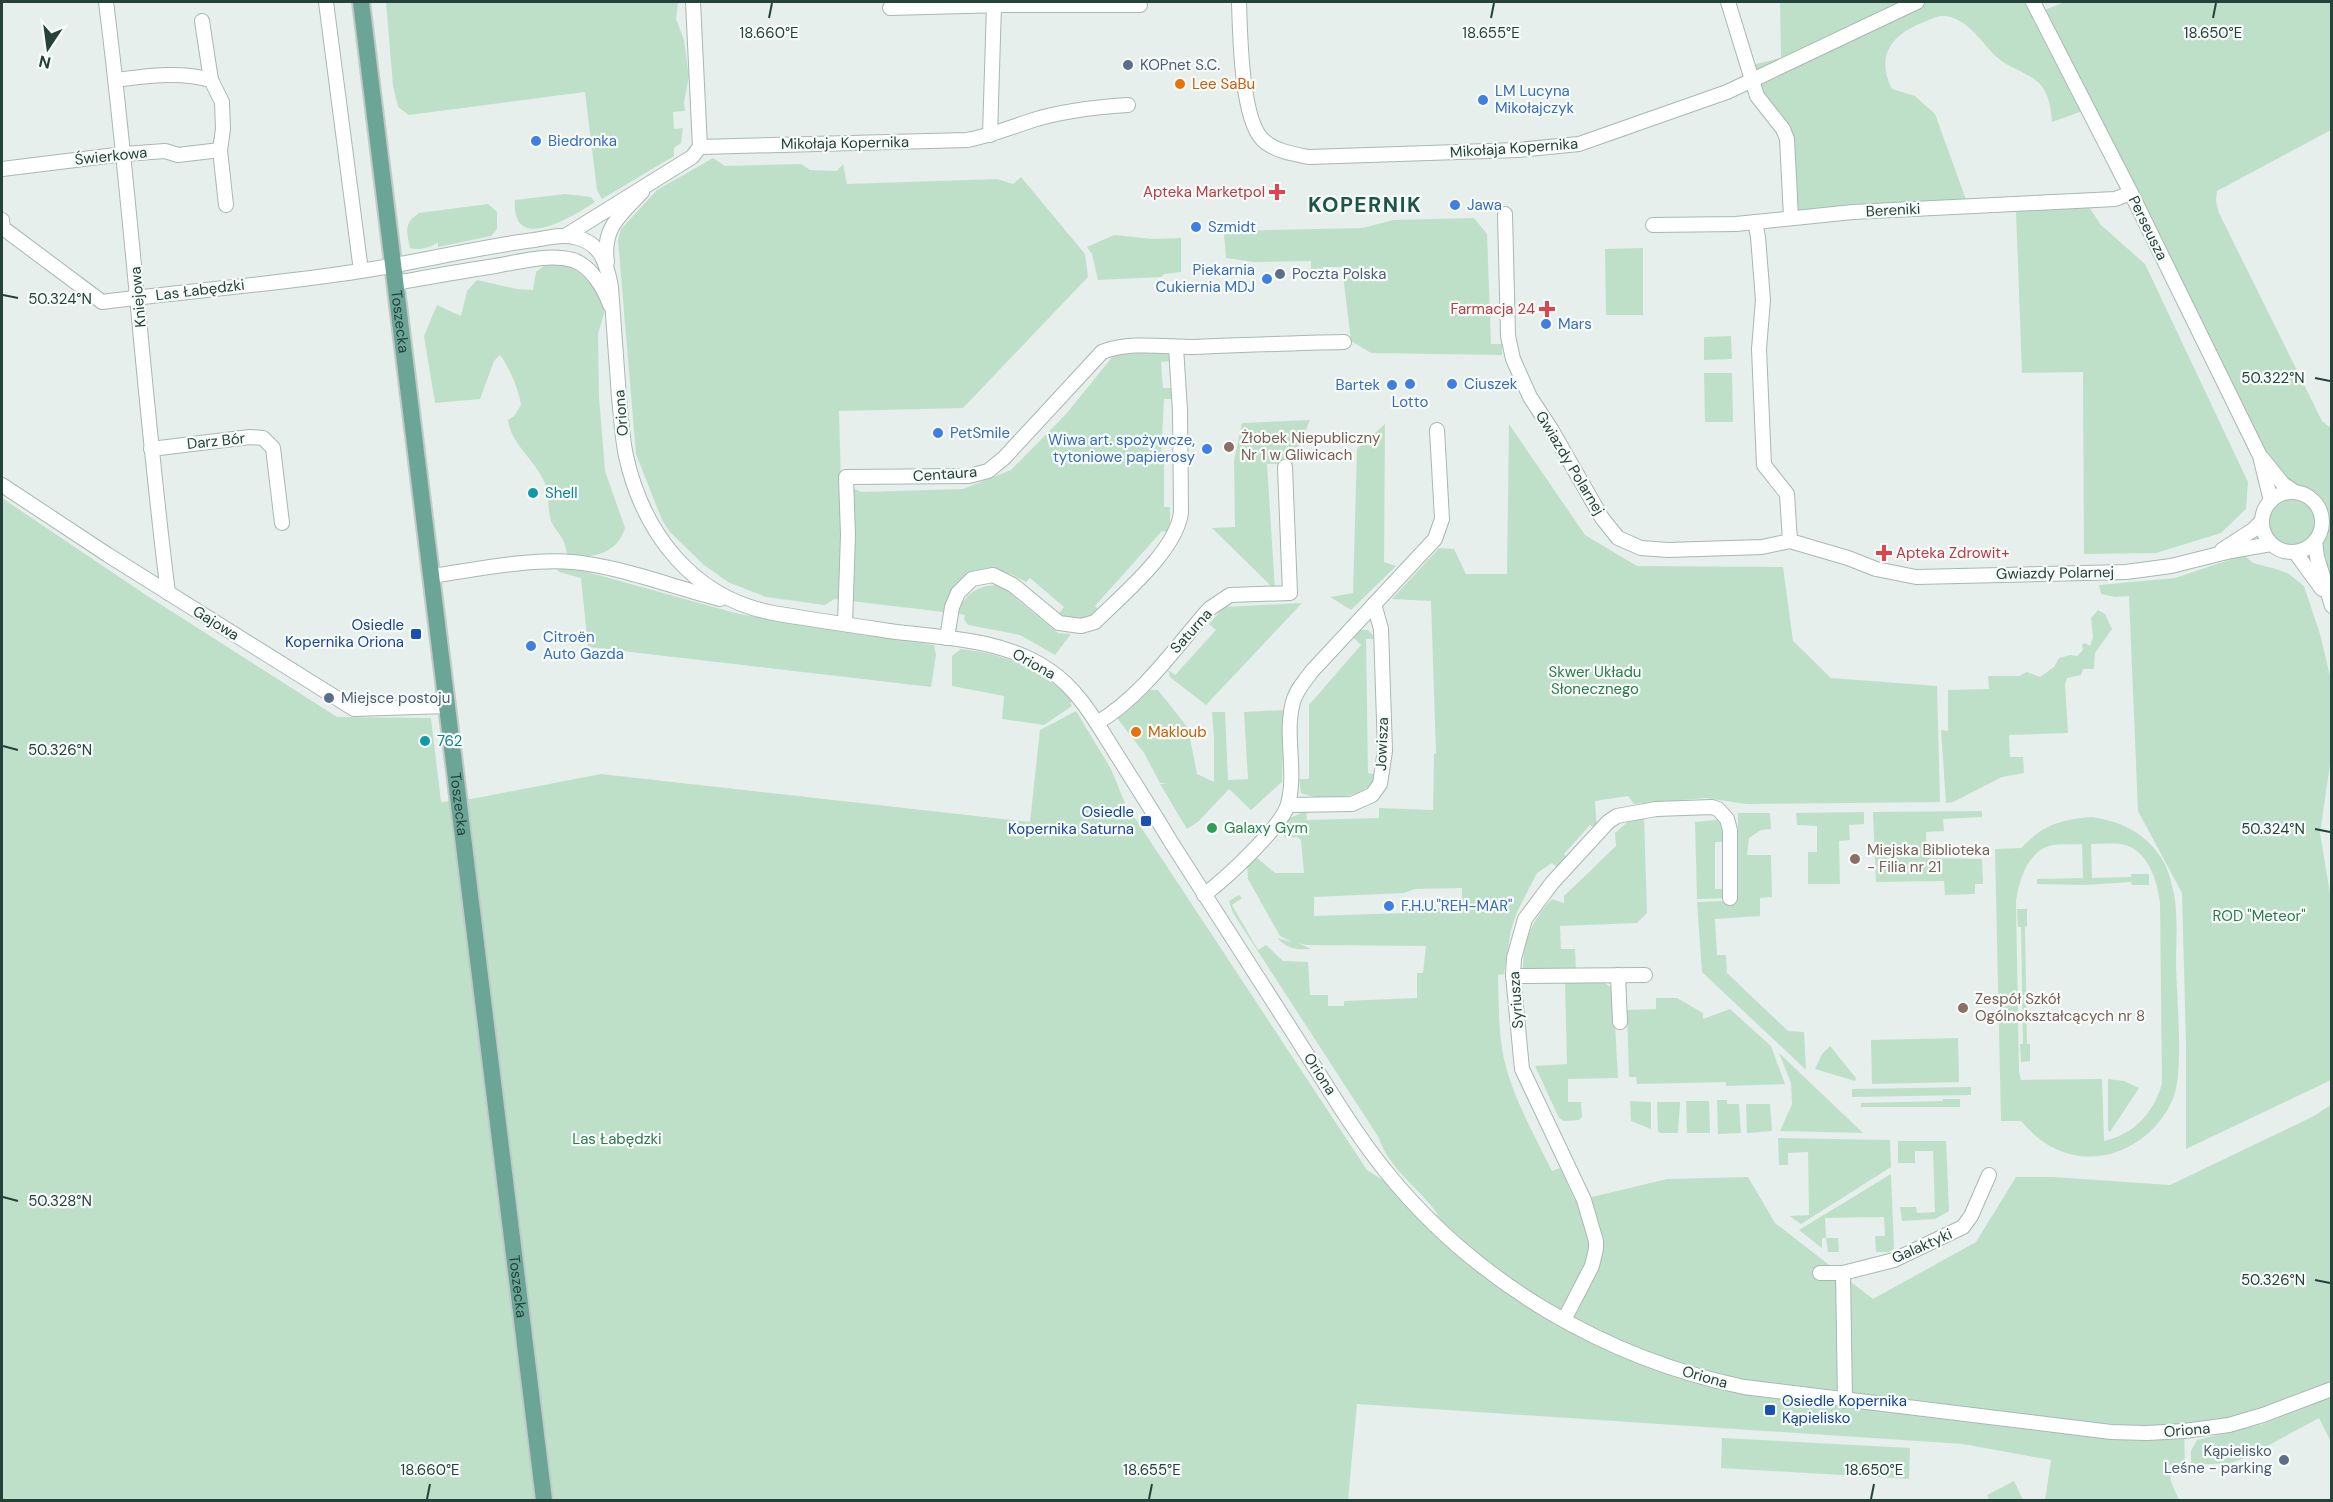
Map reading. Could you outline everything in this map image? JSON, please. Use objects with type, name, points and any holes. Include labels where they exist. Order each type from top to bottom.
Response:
[{"type":"main road","name":"Toszecka","points":[[361,2],[544,1500]]},
{"type":"street","name":"Kniejowa","points":[[106,2],[124,154],[151,449],[168,593]]},
{"type":"street","points":[[326,2],[361,271]]},
{"type":"street","points":[[565,236],[692,157],[700,147],[693,2]]},
{"type":"street","name":"Mikołaja Kopernika","points":[[1239,2],[1246,99],[1259,136],[1268,144],[1292,154],[1310,157],[1518,150],[1579,144],[1751,82],[1917,2]]},
{"type":"street","points":[[1728,2],[1757,96],[1788,139],[1791,217]]},
{"type":"street","name":"Perseusza","points":[[2033,2],[2131,193],[2260,456],[2271,501]]},
{"type":"street","points":[[890,8],[994,5],[1140,6]]},
{"type":"street","points":[[990,135],[994,5]]},
{"type":"street","points":[[202,21],[211,80],[222,102],[223,129],[220,150],[226,205]]},
{"type":"street","points":[[116,81],[173,75],[211,80]]},
{"type":"street","name":"Mikołaja Kopernika","points":[[700,147],[967,140],[1055,115],[1103,106],[1128,105]]},
{"type":"street","name":"Świerkowa","points":[[2,169],[124,154],[165,151],[178,155],[220,150]]},
{"type":"street","points":[[566,259],[583,257],[596,248],[649,184]]},
{"type":"street","name":"Bereniki","points":[[1653,225],[1755,222],[1791,217],[2115,199],[2131,193]]},
{"type":"street","name":"Gwiazdy Polarnej","points":[[1505,214],[1508,336],[1513,359],[1530,397],[1610,529],[1618,538],[1629,543],[1641,548],[1668,550],[1762,547],[1790,541],[1876,569],[1916,577],[2126,572],[2171,566],[2215,554],[2271,544]]},
{"type":"street","name":"Las Łabędzki","points":[[2,220],[3,228],[102,302],[361,271],[393,265]]},
{"type":"street","points":[[1755,222],[1763,300],[1759,349],[1764,465],[1787,494],[1790,541]]},
{"type":"street","points":[[579,238],[587,224]]},
{"type":"street","points":[[607,264],[605,247],[608,232]]},
{"type":"street","name":"Oriona","points":[[393,265],[513,242],[565,236],[579,238],[596,248],[607,264],[612,287],[622,433],[626,455],[639,498],[651,525],[674,558],[700,582],[737,603],[773,613],[1004,648],[1034,661],[1069,686],[1097,723],[1359,1136],[1387,1173],[1413,1203],[1464,1253],[1514,1290],[1564,1320],[1641,1356],[1706,1379],[1766,1391],[2111,1432],[2184,1431],[2229,1425],[2263,1415],[2331,1389]]},
{"type":"street","name":"Oriona","points":[[579,238],[583,257],[607,298],[613,316]]},
{"type":"street","points":[[513,242],[522,261]]},
{"type":"street","points":[[395,283],[522,261],[556,258],[578,262],[591,272]]},
{"type":"street","name":"Centaura","points":[[845,624],[848,535],[846,477],[961,476],[988,471],[1004,458],[1102,352],[1110,349],[1164,345],[1176,347],[1344,342]]},
{"type":"street","points":[[947,638],[954,599],[972,579],[993,575],[1013,585],[1059,623],[1081,626],[1095,622],[1170,543],[1180,522],[1181,512],[1176,347]]},
{"type":"street","points":[[1204,895],[1259,844],[1274,827],[1288,805],[1291,785],[1291,714],[1298,691],[1312,671],[1420,557],[1438,533],[1442,519],[1437,430]]},
{"type":"street","name":"Darz Bór","points":[[151,449],[250,437],[262,438],[273,448],[282,523]]},
{"type":"street","name":"Perseusza","points":[[2260,456],[2283,484],[2295,492]]},
{"type":"street","name":"Saturna","points":[[1097,723],[1110,715],[1152,676],[1209,609],[1220,601],[1230,595],[1290,593],[1286,467]]},
{"type":"street","name":"Gajowa","points":[[2,485],[168,593],[354,709],[447,706]]},
{"type":"street","points":[[2295,492],[2308,496],[2327,519],[2315,541],[2307,549],[2295,552],[2283,551],[2271,544],[2264,533],[2261,522],[2263,511],[2282,493],[2295,492]]},
{"type":"street","points":[[2316,504],[2331,501]]},
{"type":"street","name":"Gwiazdy Polarnej","points":[[2215,554],[2253,530],[2261,522]]},
{"type":"street","points":[[2315,541],[2329,600]]},
{"type":"street","points":[[2295,552],[2329,600]]},
{"type":"street","points":[[431,576],[543,562],[573,562],[606,568],[737,603]]},
{"type":"street","name":"Jowisza","points":[[1288,805],[1352,804],[1372,795],[1380,784],[1385,750],[1381,629],[1374,604]]},
{"type":"street","name":"Syriusza","points":[[1564,1320],[1592,1266],[1596,1241],[1584,1200],[1522,1069],[1513,976],[1514,958],[1525,919],[1552,883],[1608,822],[1617,816],[1656,809],[1712,807],[1718,809],[1727,819],[1730,830],[1730,898]]},
{"type":"street","points":[[1618,975],[1620,1022]]},
{"type":"street","points":[[1513,976],[1645,975]]},
{"type":"street","name":"Galaktyki","points":[[1820,1273],[1843,1273],[1894,1260],[1963,1227],[1971,1216],[1989,1175]]},
{"type":"street","points":[[1843,1273],[1845,1401]]},
{"type":"green space","points":[[386,2],[678,2],[676,19],[684,40],[689,76],[684,102],[685,111],[673,112],[674,129],[683,128],[681,143],[674,148],[674,156],[602,199],[597,190],[585,92],[409,115],[398,107],[393,86]]},
{"type":"green space","points":[[1780,2],[2033,2],[2039,12],[2065,2],[2331,2],[2331,130],[2217,191],[2216,201],[2219,213],[2322,421],[2331,428],[2331,606],[2295,552],[2281,549],[2270,543],[2263,532],[2261,519],[2267,503],[2266,482],[2088,109],[2052,122],[2047,96],[2039,83],[2003,62],[1963,23],[1946,16],[1935,18],[1913,27],[1896,39],[1886,56],[1887,77],[1892,89],[1915,96],[1935,114],[1968,205],[1791,217],[1787,139],[1757,96],[1748,66],[1781,58]]},
{"type":"green space","points":[[713,158],[725,166],[801,164],[810,170],[837,171],[843,164],[847,184],[997,179],[1013,184],[1021,177],[1085,254],[1088,277],[963,408],[839,411],[841,484],[862,492],[963,489],[1011,470],[1066,414],[1114,355],[1170,351],[1170,361],[1161,362],[1163,388],[1171,388],[1172,399],[1164,399],[1161,459],[1164,460],[1164,507],[1170,507],[1170,523],[1167,532],[1162,531],[1095,606],[1100,611],[1085,619],[1057,616],[1064,607],[1030,578],[1026,582],[1011,574],[988,569],[958,583],[943,612],[834,599],[825,605],[766,597],[728,582],[704,565],[670,532],[662,520],[636,454],[618,240],[621,229],[657,190]]},
{"type":"green space","points":[[565,194],[591,197],[595,202],[572,216],[545,227],[532,229],[523,226],[516,216],[515,200]]},
{"type":"green space","points":[[488,204],[497,212],[497,229],[491,236],[438,247],[438,242],[425,248],[410,248],[408,224],[419,213]]},
{"type":"green space","points":[[2089,207],[2101,225],[2145,264],[2248,482],[2246,509],[2221,533],[2156,553],[2084,554],[2083,372],[2022,373],[2016,211]]},
{"type":"green space","points":[[1474,218],[1487,234],[1491,344],[1502,344],[1502,355],[1371,353],[1351,341],[1342,267],[1323,267],[1323,274],[1311,273],[1311,261],[1254,262],[1226,258],[1224,234],[1230,231],[1363,228],[1393,220]]},
{"type":"green space","points":[[1114,235],[1153,239],[1181,238],[1181,272],[1164,274],[1161,277],[1098,280],[1092,254],[1087,247]]},
{"type":"green space","points":[[1643,248],[1643,315],[1606,315],[1605,249]]},
{"type":"green space","points":[[548,263],[562,263],[577,267],[597,288],[605,310],[598,334],[599,397],[605,471],[625,528],[616,544],[594,555],[568,556],[563,540],[552,523],[544,481],[513,437],[510,429],[508,420],[514,416],[521,405],[513,379],[500,355],[494,361],[480,399],[435,403],[424,336],[437,305],[461,316],[467,291],[477,280],[517,289],[533,290],[536,272]]},
{"type":"green space","points":[[1731,336],[1732,359],[1704,360],[1704,337]]},
{"type":"green space","points":[[1704,373],[1732,373],[1733,422],[1705,422]]},
{"type":"green space","points":[[1310,420],[1292,464],[1267,464],[1275,590],[1212,528],[1235,527],[1234,461],[1242,423]]},
{"type":"green space","points":[[1385,424],[1384,562],[1396,566],[1351,610],[1330,597],[1353,593],[1357,449]]},
{"type":"green space","name":"Las Łabędzki","points":[[1509,424],[1585,535],[1637,566],[1783,567],[1793,641],[1831,678],[1937,686],[1940,802],[1747,804],[1705,798],[1634,804],[1628,796],[1595,801],[1597,830],[1590,825],[1564,854],[1569,859],[1559,869],[1552,863],[1537,873],[1517,912],[1511,930],[1504,974],[1498,975],[1501,1038],[1508,1073],[1525,1116],[1552,1171],[1560,1168],[1575,1201],[1667,1179],[1748,1177],[1775,1223],[1873,1299],[1976,1242],[2016,1177],[2053,1177],[2170,1185],[2312,1117],[2331,1105],[2331,1381],[2272,1404],[2184,1431],[2185,1464],[2169,1465],[2171,1482],[2179,1500],[2045,1500],[2051,1460],[1963,1444],[1357,1404],[1348,1500],[2,1500],[2,498],[146,595],[337,717],[431,718],[441,802],[471,799],[601,774],[1030,822],[1040,730],[1076,711],[1111,769],[1125,803],[1367,1170],[1439,1216],[1390,1160],[1379,1138],[1233,913],[1229,901],[1239,895],[1242,898],[1232,905],[1258,950],[1266,945],[1283,961],[1308,962],[1310,995],[1328,995],[1328,1006],[1344,1006],[1344,1001],[1417,998],[1417,973],[1423,973],[1426,946],[1429,946],[1306,945],[1298,943],[1311,949],[1288,947],[1277,938],[1292,942],[1280,936],[1248,879],[1247,865],[1255,856],[1275,873],[1304,873],[1301,840],[1297,837],[1286,838],[1278,829],[1290,818],[1306,811],[1307,820],[1379,818],[1379,808],[1433,810],[1434,754],[1436,753],[1431,601],[1392,599],[1439,548],[1454,549],[1466,574],[1507,574]],"holes":[[[1462,888],[1462,907],[1405,909],[1404,913],[1314,916],[1314,897],[1404,893],[1415,889]]]},
{"type":"green space","name":"ROD \"Meteor\"","points":[[2244,555],[2253,563],[2289,574],[2304,586],[2320,634],[2331,680],[2331,758],[2320,833],[2331,899],[2331,1080],[2186,1149],[2182,893],[2138,811],[2129,596],[2115,597],[2101,594],[2099,585],[2175,578]]},
{"type":"green space","points":[[556,567],[580,570],[739,614],[934,645],[936,655],[931,687],[588,647],[581,578],[559,572]]},
{"type":"green space","points":[[995,585],[1005,589],[1058,633],[1071,634],[1055,655],[1020,635],[968,625],[964,619],[965,615],[956,613],[971,593]]},
{"type":"green space","points":[[1302,603],[1206,705],[1170,677],[1168,670],[1175,675],[1216,630],[1209,624],[1224,607]]},
{"type":"green space","points":[[2098,610],[2105,614],[2112,629],[2095,653],[2094,669],[2083,669],[2081,675],[2067,678],[2065,684],[2068,733],[2009,735],[2010,757],[2023,757],[2024,773],[2002,777],[1953,802],[1946,803],[1941,730],[1948,731],[1948,690],[1989,689],[1988,676],[2019,676],[2027,672],[2040,677],[2054,667],[2059,658],[2077,656],[2083,650],[2082,645],[2085,643],[2090,646],[2093,637],[2091,618]]},
{"type":"green space","points":[[1360,630],[1368,630],[1374,636],[1374,639],[1366,639],[1368,773],[1377,775],[1368,787],[1345,796],[1326,798],[1301,793],[1299,779],[1309,779],[1309,705],[1361,645],[1353,637]]},
{"type":"green space","points":[[961,649],[1007,659],[1035,671],[1061,689],[1073,701],[1070,703],[1072,706],[1044,725],[1002,719],[1004,696],[952,686],[952,656]]},
{"type":"green space","points":[[1148,690],[1158,690],[1188,728],[1197,774],[1214,782],[1212,712],[1225,712],[1228,780],[1248,779],[1244,712],[1284,710],[1282,782],[1251,810],[1229,789],[1199,821],[1187,829],[1160,784],[1169,783],[1160,783],[1144,753],[1117,718]]},
{"type":"green space","points":[[1982,811],[1982,817],[1943,819],[1944,831],[1926,832],[1927,858],[1982,859],[1983,884],[1975,884],[1975,894],[1945,895],[1944,881],[1876,882],[1873,812]]},
{"type":"green space","points":[[1864,812],[1864,824],[1849,825],[1850,840],[1839,841],[1840,884],[1808,884],[1808,852],[1817,852],[1817,826],[1797,825],[1796,813]]},
{"type":"green space","points":[[1738,813],[1770,813],[1771,829],[1761,830],[1749,838],[1747,855],[1771,855],[1772,897],[1760,898],[1760,916],[1715,919],[1717,955],[1726,955],[1727,973],[1788,1031],[1804,1032],[1806,1070],[1702,972],[1697,902],[1730,901],[1730,898],[1697,899],[1695,822],[1727,819],[1730,842],[1715,842],[1715,889],[1730,889],[1731,898],[1738,898]]},
{"type":"green space","points":[[2091,817],[2111,821],[2130,829],[2153,847],[2163,860],[2169,874],[2174,894],[2176,921],[2179,1054],[2173,1099],[2164,1115],[2138,1141],[2123,1150],[2088,1157],[2070,1154],[2052,1147],[2043,1142],[2021,1121],[2001,1121],[1995,849],[2021,848],[2044,829]],"holes":[[[2082,844],[2083,878],[2037,879],[2037,884],[2084,885],[2131,882],[2132,885],[2149,885],[2149,874],[2092,878],[2091,844],[2120,844],[2137,851],[2144,858],[2154,876],[2160,904],[2162,1084],[2153,1105],[2141,1121],[2115,1138],[2104,1141],[2102,1079],[2021,1080],[2019,1072],[2016,901],[2019,885],[2030,861],[2041,850],[2049,846]]]},
{"type":"green space","points":[[1644,818],[1647,913],[1637,923],[1560,926],[1561,949],[1575,949],[1576,969],[1523,970],[1524,950],[1530,931],[1545,906],[1552,899],[1564,903],[1564,896],[1616,846],[1615,833],[1631,819]]},
{"type":"green space","points":[[2017,909],[2027,909],[2027,926],[2025,927],[2027,1044],[2030,1044],[2030,1061],[2021,1062],[2020,1044],[2023,1044],[2021,927],[2018,927]]},
{"type":"green space","points":[[1602,981],[1613,989],[1618,1078],[1568,1079],[1568,1102],[1581,1102],[1582,1117],[1579,1120],[1564,1121],[1559,1118],[1535,1066],[1567,1064],[1565,982]]},
{"type":"green space","points":[[1656,998],[1677,998],[1703,1013],[1703,1019],[1730,1009],[1771,1046],[1785,1084],[1726,1086],[1726,1082],[1637,1084],[1636,1077],[1629,1077],[1627,1010],[1656,1009]]},
{"type":"green space","points":[[1958,1038],[1959,1082],[1872,1084],[1871,1040]]},
{"type":"green space","points":[[1830,1046],[1856,1078],[1855,1081],[1815,1069],[1822,1054]]},
{"type":"green space","points":[[1779,1053],[1863,1133],[1780,1131],[1792,1104],[1791,1083]]},
{"type":"green space","points":[[2108,1079],[2124,1081],[2139,1088],[2110,1132],[2108,1130]]},
{"type":"green space","points":[[1971,1087],[1971,1095],[1852,1097],[1852,1089]]},
{"type":"green space","points":[[1943,1099],[1960,1099],[1960,1107],[1861,1107],[1861,1103],[1943,1101]]},
{"type":"green space","points":[[1717,1100],[1727,1100],[1727,1104],[1739,1104],[1741,1133],[1718,1134]]},
{"type":"green space","points":[[1630,1101],[1651,1102],[1651,1129],[1631,1121]]},
{"type":"green space","points":[[1686,1101],[1709,1101],[1710,1133],[1687,1133]]},
{"type":"green space","points":[[1657,1102],[1680,1102],[1678,1133],[1658,1131]]},
{"type":"green space","points":[[1746,1104],[1770,1104],[1772,1131],[1747,1133]]},
{"type":"green space","points":[[1778,1138],[1890,1140],[1891,1167],[1801,1224],[1790,1216],[1809,1215],[1808,1152],[1788,1153],[1788,1165],[1779,1165]]},
{"type":"green space","points":[[1898,1141],[1946,1141],[1949,1211],[1935,1219],[1902,1221],[1900,1207],[1916,1207],[1917,1213],[1935,1212],[1933,1151],[1915,1151],[1915,1163],[1898,1163]]},
{"type":"green space","points":[[1891,1174],[1894,1249],[1889,1252],[1876,1252],[1875,1236],[1885,1236],[1884,1217],[1825,1218],[1826,1238],[1822,1238],[1822,1248],[1799,1230]]},
{"type":"green space","points":[[1826,1238],[1838,1238],[1839,1252],[1828,1252]]},
{"type":"green space","points":[[2331,1398],[2331,1442],[2319,1418],[2245,1458],[2230,1463],[2191,1465],[2191,1451],[2197,1440],[2263,1424]]},
{"type":"green space","points":[[1722,1438],[1910,1448],[1909,1479],[1721,1468]]},
{"type":"green space","points":[[2014,1481],[2023,1500],[1989,1500],[1987,1495]]},
{"type":"place","name":"KOPnet S.C.","points":[[1128,65]]},
{"type":"place","name":"Lee SaBu","points":[[1180,84]]},
{"type":"place","name":"LM Lucyna Mikołajczyk","points":[[1483,100]]},
{"type":"place","name":"Biedronka","points":[[536,141]]},
{"type":"place","name":"Apteka Marketpol","points":[[1277,192]]},
{"type":"place","name":"Jawa","points":[[1455,205]]},
{"type":"place","name":"Szmidt","points":[[1196,227]]},
{"type":"place","name":"Poczta Polska","points":[[1280,274]]},
{"type":"place","name":"Piekarnia Cukiernia MDJ","points":[[1267,279]]},
{"type":"place","name":"Farmacja 24","points":[[1547,309]]},
{"type":"place","name":"Mars","points":[[1546,324]]},
{"type":"place","name":"Lotto","points":[[1410,384]]},
{"type":"place","name":"Ciuszek","points":[[1452,384]]},
{"type":"place","name":"Bartek","points":[[1392,385]]},
{"type":"place","name":"PetSmile","points":[[938,433]]},
{"type":"place","name":"Żłobek Niepubliczny Nr 1 w Gliwicach","points":[[1229,447]]},
{"type":"place","name":"Wiwa art. spożywcze, tytoniowe papierosy","points":[[1207,449]]},
{"type":"place","name":"Shell","points":[[533,493]]},
{"type":"place","name":"Apteka Zdrowit+","points":[[1884,553]]},
{"type":"place","name":"Osiedle Kopernika Oriona","points":[[416,634]]},
{"type":"place","name":"Citroën Auto Gazda","points":[[531,646]]},
{"type":"place","name":"Miejsce postoju","points":[[329,698]]},
{"type":"place","name":"Makloub","points":[[1136,732]]},
{"type":"place","name":"762","points":[[425,741]]},
{"type":"place","name":"Osiedle Kopernika Saturna","points":[[1146,821]]},
{"type":"place","name":"Galaxy Gym","points":[[1212,828]]},
{"type":"place","name":"Miejska Biblioteka - Filia nr 21","points":[[1855,859]]},
{"type":"place","name":"F.H.U.\"REH-MAR\"","points":[[1389,906]]},
{"type":"place","name":"Zespół Szkół Ogólnokształcących nr 8","points":[[1963,1008]]},
{"type":"place","name":"Osiedle Kopernika Kąpielisko","points":[[1770,1410]]},
{"type":"place","name":"Kąpielisko Leśne - parking","points":[[2284,1460]]},
{"type":"district","name":"KOPERNIK","points":[[1365,205]]},
{"type":"park label","name":"Skwer Układu Słonecznego","points":[[1595,680]]}]
